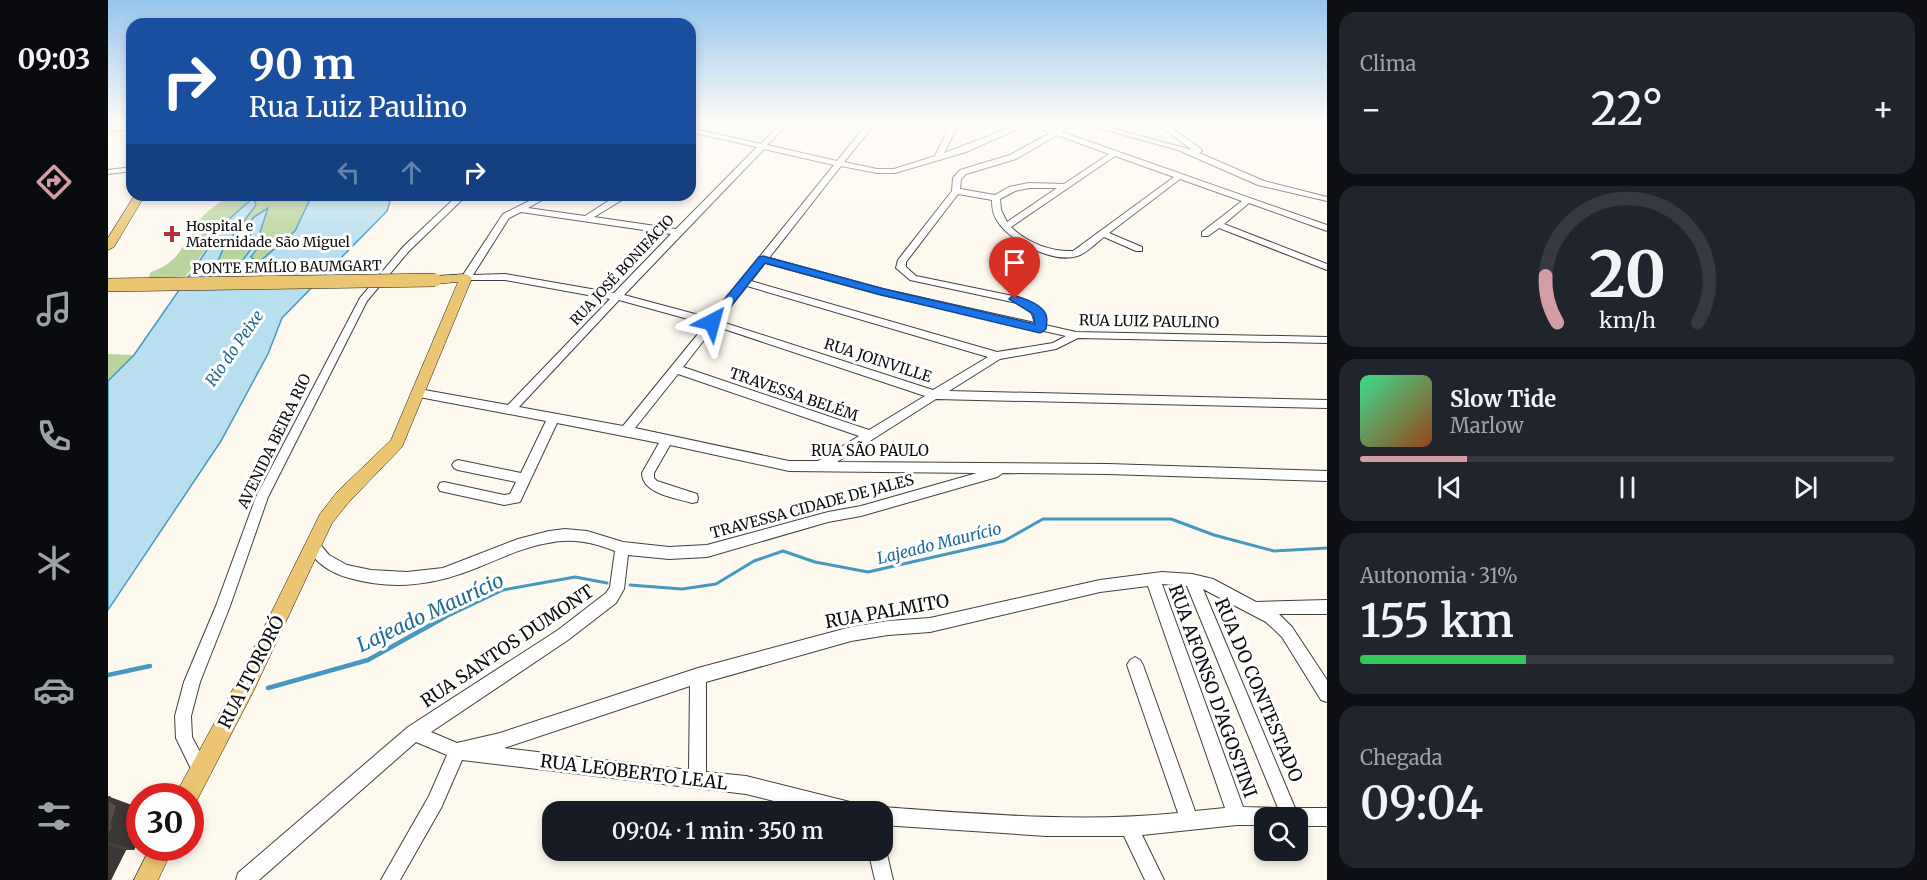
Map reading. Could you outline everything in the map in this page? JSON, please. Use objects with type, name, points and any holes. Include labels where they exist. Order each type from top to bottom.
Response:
[{"type":"main road","points":[[108,247],[136,201]]},
{"type":"main road","name":"PONTE EMÍLIO BAUMGART","points":[[108,285],[466,278]]},
{"type":"main road","name":"RUA ITORORÓ","points":[[193,783],[247,683],[326,519],[344,497],[397,443],[466,278]]},
{"type":"main road","points":[[146,880],[156,861]]},
{"type":"street","name":"RUA JOSÉ BONIFÁCIO","points":[[510,410],[742,166]]},
{"type":"street","points":[[626,431],[839,166]]},
{"type":"street","points":[[852,166],[877,171],[895,171],[916,166]]},
{"type":"street","points":[[983,166],[963,172],[957,178],[956,190],[904,255],[901,268],[905,273],[919,279],[1029,304],[1038,312],[1041,319],[1040,329]]},
{"type":"street","points":[[1005,227],[1095,166]]},
{"type":"street","points":[[1147,166],[1327,228]]},
{"type":"street","points":[[1223,166],[1262,183],[1327,199]]},
{"type":"street","points":[[108,172],[126,170]]},
{"type":"street","points":[[1064,186],[1023,185],[1011,188],[996,198],[994,206],[997,215],[1005,227],[1023,241],[1061,254],[1075,254],[1178,177]]},
{"type":"street","points":[[956,190],[996,198]]},
{"type":"street","name":"AVENIDA BEIRA RIO","points":[[200,769],[184,738],[183,716],[192,682],[223,606],[262,497],[363,300],[406,249],[456,201]]},
{"type":"street","points":[[466,278],[506,216],[535,201]]},
{"type":"street","points":[[586,219],[614,201]]},
{"type":"street","points":[[1205,234],[1247,201]]},
{"type":"street","points":[[519,209],[678,232]]},
{"type":"street","points":[[1217,225],[1327,267]]},
{"type":"street","points":[[1102,233],[1139,249]]},
{"type":"street","name":"RUA LUIZ PAULINO","points":[[763,259],[882,292],[1040,329],[1076,335],[1326,340]]},
{"type":"street","name":"RUA JOINVILLE","points":[[466,278],[505,277],[618,297],[712,322],[935,395],[1327,404]]},
{"type":"street","points":[[744,282],[997,356]]},
{"type":"street","points":[[821,465],[997,356],[1056,346],[1076,335]]},
{"type":"street","name":"TRAVESSA BELÉM","points":[[676,369],[869,435]]},
{"type":"street","name":"RUA SÃO PAULO","points":[[419,393],[626,431],[771,464],[801,467],[821,465],[1108,469],[1327,476]]},
{"type":"street","points":[[444,487],[510,500],[515,498],[554,417]]},
{"type":"street","points":[[667,440],[648,472],[648,479],[653,485],[692,498]]},
{"type":"street","points":[[458,465],[525,479]]},
{"type":"street","name":"TRAVESSA CIDADE DE JALES","points":[[622,548],[669,553],[706,551],[828,517],[861,511],[1009,469]]},
{"type":"street","points":[[313,546],[321,559],[348,573],[397,579],[441,575],[535,539],[566,534],[598,538],[622,548]]},
{"type":"street","name":"RUA SANTOS DUMONT","points":[[245,880],[414,733],[563,635],[611,598],[617,589],[622,548]]},
{"type":"street","name":"RUA PALMITO","points":[[457,751],[500,741],[698,676],[850,634],[930,625],[1100,586],[1153,579],[1192,580],[1208,584],[1257,608]]},
{"type":"street","name":"RUA AFONSO D'AGOSTINI","points":[[1153,579],[1237,816]]},
{"type":"street","name":"RUA DO CONTESTADO","points":[[1192,580],[1286,807]]},
{"type":"street","points":[[1257,608],[1327,607]]},
{"type":"street","points":[[1257,608],[1287,632],[1320,669],[1327,694]]},
{"type":"street","points":[[1135,665],[1189,819]]},
{"type":"street","points":[[697,780],[698,676]]},
{"type":"street","name":"RUA LEOBERTO LEAL","points":[[414,733],[457,751],[746,785],[810,801]]},
{"type":"street","points":[[390,880],[435,802],[457,751]]},
{"type":"street","points":[[893,817],[1047,827],[1129,827],[1189,819],[1254,816]]},
{"type":"street","points":[[1308,816],[1327,817]]},
{"type":"street","points":[[1129,827],[1155,880]]},
{"type":"street","points":[[880,861],[884,880]]},
{"type":"green space","points":[[222,201],[249,201],[227,221],[186,276],[148,279],[151,272],[162,267],[177,255],[197,224]]},
{"type":"green space","points":[[253,201],[309,201],[295,231],[259,263],[251,257],[266,236],[260,232],[263,219],[247,227],[254,245],[231,273],[219,279],[210,280],[223,249]]},
{"type":"green space","points":[[108,354],[134,355],[108,381]]},
{"type":"water","name":"Rio do Peixe","points":[[249,201],[255,201],[256,205],[223,249],[210,280],[225,279],[237,268],[254,245],[247,226],[254,217],[268,208],[260,232],[266,236],[251,257],[258,263],[295,231],[309,201],[390,201],[387,211],[282,318],[268,354],[221,441],[108,610],[108,381],[134,355],[227,221]]},
{"type":"building","points":[[108,797],[117,806],[111,824],[113,826],[108,836]]},
{"type":"waterway","name":"Lajeado Maurício","points":[[630,585],[682,589],[716,584],[754,561],[783,551],[815,562],[868,572],[1004,541],[1043,519],[1171,519],[1214,535],[1274,551],[1327,548]]},
{"type":"waterway","name":"Lajeado Maurício","points":[[442,619],[503,590],[575,577],[607,583]]},
{"type":"waterway","name":"Lajeado Maurício","points":[[268,688],[368,660],[445,617]]},
{"type":"waterway","name":"Lajeado Maurício","points":[[108,675],[150,666]]},
{"type":"place","name":"Hospital e Maternidade São Miguel","points":[[172,234]]},
{"type":"route","points":[[712,322],[763,259],[882,292],[1040,329],[1041,319],[1038,312],[1029,304],[1015,299]]}]
